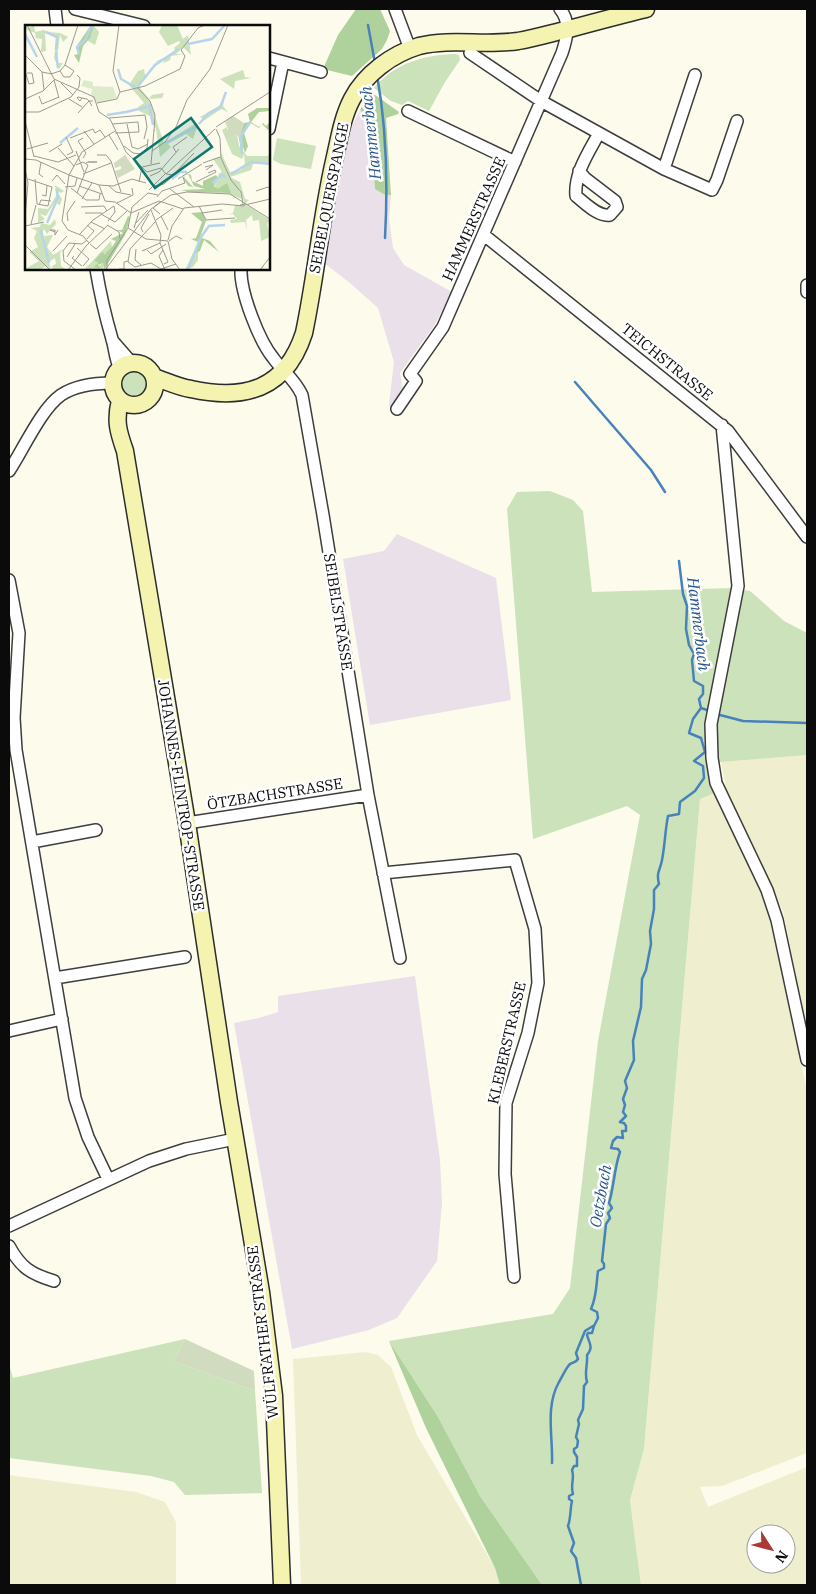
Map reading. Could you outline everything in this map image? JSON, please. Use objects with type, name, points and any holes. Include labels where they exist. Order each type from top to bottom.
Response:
[{"type":"main road","name":"SEIBELQUERSPANGE","points":[[284,370],[298,350],[304,333],[330,177],[345,117],[352,99],[371,74],[410,49],[439,43],[516,42],[646,9]]},
{"type":"main road","points":[[143,365],[148,368],[154,384],[148,400],[143,404],[126,403],[115,392],[122,372],[143,365]]},
{"type":"main road","points":[[154,384],[222,394],[239,393],[262,386],[284,370]]},
{"type":"main road","name":"JOHANNES-FLINTROP-STRASSE","points":[[126,403],[117,413],[116,426],[125,451],[187,823],[235,1139]]},
{"type":"main road","name":"WÜLFRATHER STRASSE","points":[[235,1139],[261,1292],[274,1396],[282,1585]]},
{"type":"street","points":[[55,9],[57,25]]},
{"type":"street","points":[[75,9],[140,25]]},
{"type":"street","points":[[395,9],[410,49]]},
{"type":"street","points":[[560,9],[568,29]]},
{"type":"street","name":"HAMMERSTRASSE","points":[[397,409],[416,381],[410,374],[443,327],[562,53],[568,29]]},
{"type":"street","points":[[470,53],[541,101],[664,168],[712,190],[737,121]]},
{"type":"street","points":[[270,58],[321,72]]},
{"type":"street","points":[[270,124],[283,62]]},
{"type":"street","points":[[664,168],[695,75]]},
{"type":"street","points":[[408,110],[515,162]]},
{"type":"street","points":[[579,171],[599,133]]},
{"type":"street","name":"TEICHSTRASSE","points":[[484,235],[722,425],[736,440],[807,537]]},
{"type":"street","points":[[9,472],[43,416],[60,396],[122,372],[102,305],[96,270]]},
{"type":"street","name":"SEIBELSTRASSE","points":[[241,270],[244,288],[257,328],[273,359],[294,380],[302,395],[322,506],[368,795],[400,958]]},
{"type":"street","points":[[807,285],[807,292]]},
{"type":"street","points":[[722,425],[738,586],[710,724],[712,758],[716,783],[767,890],[777,920],[807,1060]]},
{"type":"street","points":[[9,580],[19,633],[14,730],[16,750],[75,1098],[88,1137],[108,1179]]},
{"type":"street","name":"ÖTZBACHSTRASSE","points":[[187,823],[368,795]]},
{"type":"street","points":[[32,842],[96,830]]},
{"type":"street","name":"KLEBERSTRASSE","points":[[383,873],[515,860],[535,929],[538,983],[528,1033],[506,1103],[505,1174],[514,1277]]},
{"type":"street","points":[[55,978],[186,956]]},
{"type":"street","points":[[9,1031],[62,1019]]},
{"type":"street","points":[[9,1226],[149,1161],[186,1149],[235,1139]]},
{"type":"street","points":[[9,1246],[26,1270],[36,1276],[54,1281]]},
{"type":"shaded area","points":[[360,110],[366,114],[371,133],[375,189],[385,195],[391,195],[389,219],[393,248],[404,265],[452,292],[434,326],[400,373],[404,396],[394,409],[390,408],[389,404],[394,362],[378,308],[324,263],[342,155],[351,128]]},
{"type":"shaded area","points":[[397,534],[496,578],[511,700],[370,725],[343,559],[384,551]]},
{"type":"shaded area","points":[[415,976],[440,1160],[442,1203],[437,1261],[397,1318],[369,1330],[292,1349],[234,1023],[278,1012],[278,996]]},
{"type":"green space","points":[[356,9],[380,9],[390,31],[387,40],[382,49],[352,76],[323,69],[338,35]]},
{"type":"green space","points":[[459,55],[460,60],[429,111],[408,101],[402,105],[391,101],[374,88],[391,72],[411,62],[432,56]]},
{"type":"green space","points":[[371,92],[399,112],[386,118],[391,195],[385,195],[375,189],[371,133],[366,114],[360,110]]},
{"type":"green space","points":[[277,138],[316,146],[311,169],[281,164],[273,160]]},
{"type":"green space","points":[[135,368],[147,372],[151,384],[147,396],[135,400],[123,396],[119,384],[123,372]]},
{"type":"green space","points":[[550,491],[573,500],[583,511],[592,592],[733,588],[750,591],[784,621],[807,633],[807,755],[721,762],[708,767],[715,793],[700,799],[644,1449],[630,1500],[641,1585],[542,1585],[480,1496],[438,1417],[389,1341],[553,1314],[570,1288],[598,1041],[640,815],[627,806],[533,839],[507,509],[517,492]]},
{"type":"green space","points":[[807,755],[807,1030],[783,911],[727,793],[721,762]]},
{"type":"green space","points":[[715,793],[764,894],[807,1091],[807,1453],[722,1486],[700,1487],[708,1507],[807,1467],[807,1585],[641,1585],[630,1500],[644,1449],[700,799]]},
{"type":"green space","points":[[185,1339],[174,1361],[255,1391],[262,1493],[185,1495],[174,1482],[151,1476],[9,1458],[9,1364],[13,1378]]},
{"type":"green space","points":[[185,1339],[254,1371],[255,1391],[174,1361]]},
{"type":"green space","points":[[389,1341],[438,1417],[480,1496],[542,1585],[500,1585],[495,1568],[426,1428]]},
{"type":"green space","points":[[366,1352],[378,1355],[391,1367],[417,1435],[495,1568],[500,1585],[301,1585],[293,1359]]},
{"type":"green space","points":[[9,1475],[136,1492],[165,1502],[176,1522],[176,1585],[9,1585]]},
{"type":"waterway","name":"Hammerbach","points":[[368,25],[375,63]]},
{"type":"waterway","name":"Hammerbach","points":[[377,75],[386,156],[385,238]]},
{"type":"waterway","name":"Hammerbach","points":[[575,382],[651,470],[665,492]]},
{"type":"waterway","name":"Hammerbach","points":[[679,561],[683,594],[687,606],[686,629],[689,645],[694,654],[692,660],[694,681],[703,686],[703,694],[699,699],[701,708],[707,710]]},
{"type":"waterway","name":"Oetzbach","points":[[581,1585],[576,1558],[571,1551],[574,1543],[568,1526],[572,1501],[569,1499],[569,1496],[573,1494],[572,1470],[574,1466],[577,1466],[577,1457],[574,1449],[577,1447],[578,1420],[583,1409],[584,1386],[587,1382],[587,1355],[591,1347],[587,1335],[592,1333],[598,1318],[597,1312],[591,1309],[598,1271],[604,1268],[602,1261],[606,1224],[610,1218],[608,1213],[612,1208],[609,1203],[620,1152],[618,1149],[611,1148],[613,1141],[617,1137],[623,1138],[622,1131],[626,1131],[626,1126],[620,1122],[626,1116],[623,1112],[625,1105],[623,1099],[627,1088],[625,1081],[634,1060],[633,1041],[641,1007],[642,979],[646,970],[651,944],[650,931],[654,909],[654,890],[659,884],[658,874],[663,854],[668,816],[679,814],[680,802],[695,791],[704,778],[703,766],[694,761],[705,752],[701,738],[689,733],[693,719],[701,708]]},
{"type":"waterway","name":"Hammerbach","points":[[720,715],[743,721],[807,723]]},
{"type":"waterway","points":[[552,1463],[552,1401],[559,1382],[568,1367],[578,1359],[576,1353],[585,1331],[593,1326]]}]
